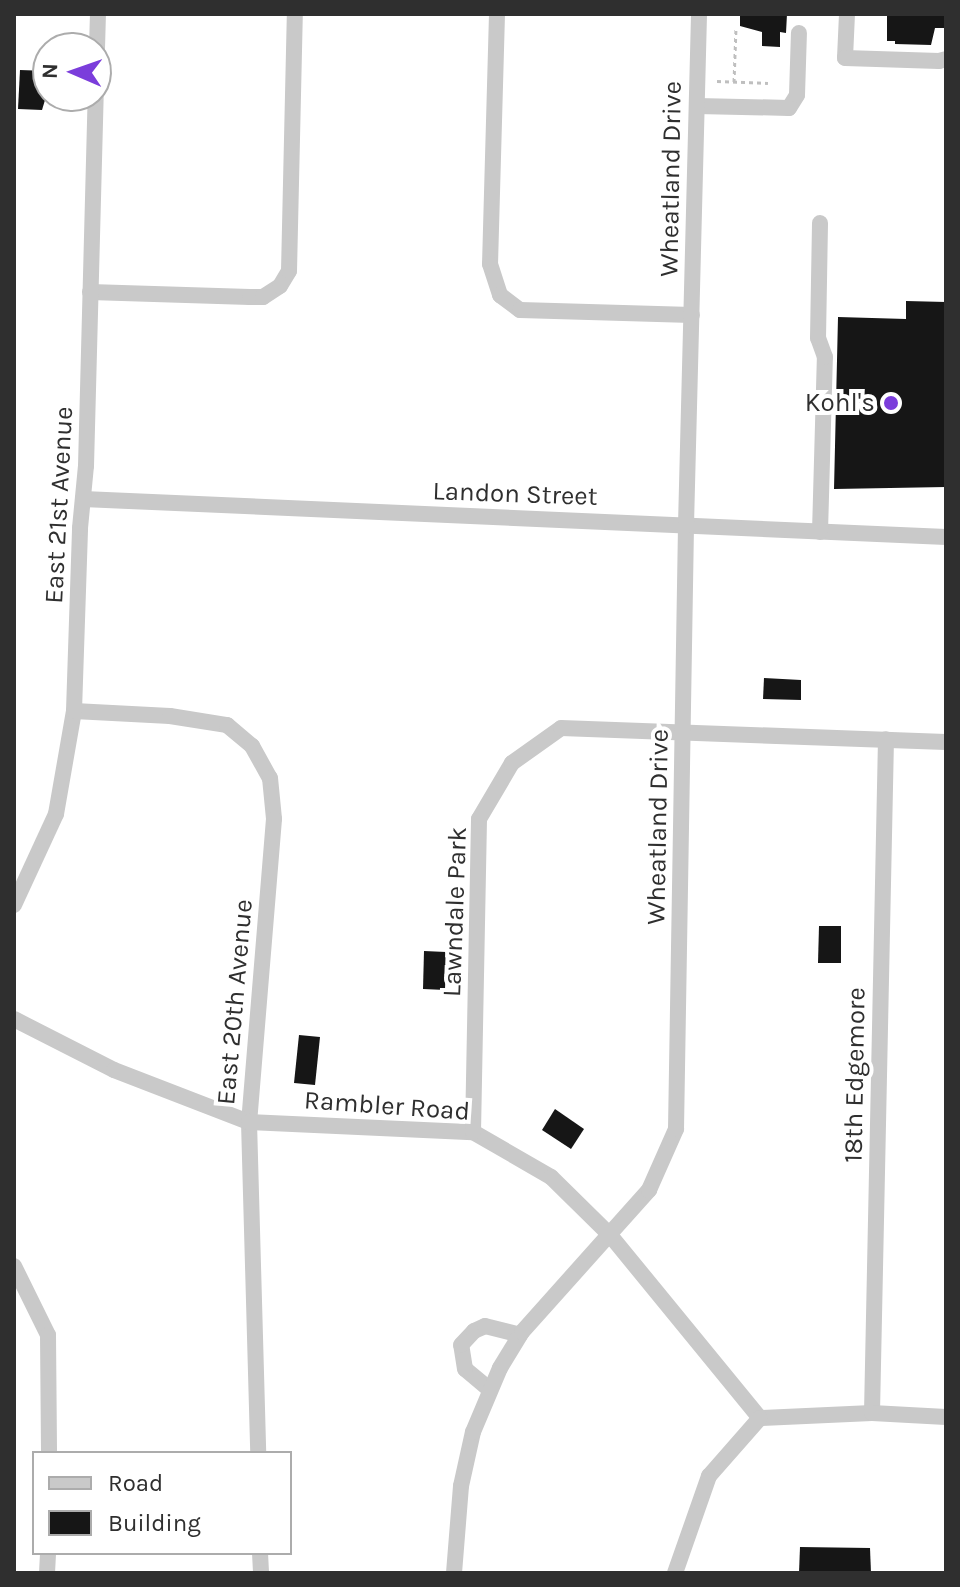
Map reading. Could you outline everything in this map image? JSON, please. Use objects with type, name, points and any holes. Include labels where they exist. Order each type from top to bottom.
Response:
[{"type":"street","points":[[90,292],[263,297],[280,286],[289,271],[295,14]]},
{"type":"street","points":[[497,14],[490,264],[500,295],[520,310],[692,315]]},
{"type":"street","name":"Wheatland Drive","points":[[454,1573],[461,1486],[473,1432],[489,1389],[520,1335],[649,1190],[676,1129],[686,525],[699,14]]},
{"type":"street","points":[[847,14],[845,58],[946,59]]},
{"type":"street","points":[[697,106],[789,108],[797,95],[799,33]]},
{"type":"street","name":"East 21st Avenue","points":[[14,905],[56,814],[74,711],[96,112]]},
{"type":"street","points":[[820,223],[818,338],[825,357],[820,532]]},
{"type":"street","name":"Landon Street","points":[[83,499],[946,537]]},
{"type":"street","name":"East 20th Avenue","points":[[74,711],[170,716],[227,725],[252,746],[270,778],[274,819],[249,1122],[258,1451]]},
{"type":"street","name":"Lawndale Park","points":[[473,1132],[479,819],[512,763],[561,728],[684,729],[946,742]]},
{"type":"street","name":"18th Edgemore","points":[[872,1413],[886,739]]},
{"type":"street","name":"Rambler Road","points":[[14,1019],[114,1070],[249,1122],[473,1132],[551,1177],[610,1235],[760,1418]]},
{"type":"street","points":[[14,1266],[48,1335],[49,1451]]},
{"type":"street","points":[[489,1389],[465,1369],[461,1345],[474,1331],[485,1326],[520,1335]]},
{"type":"street","points":[[675,1573],[709,1476],[760,1418],[872,1413],[946,1417]]},
{"type":"path","points":[[734,82],[736,27]]},
{"type":"path","points":[[717,81],[768,83]]},
{"type":"building","points":[[740,14],[787,14],[786,33],[780,32],[780,47],[762,46],[762,32],[740,26]]},
{"type":"building","points":[[887,14],[946,14],[946,28],[935,28],[931,45],[895,44],[895,41],[887,41]]},
{"type":"building","points":[[20,70],[32,70],[32,110],[18,109]]},
{"type":"building","name":"Kohl's","points":[[906,301],[946,302],[946,487],[834,489],[838,317],[906,319]]},
{"type":"building","points":[[764,678],[801,680],[801,700],[763,699]]},
{"type":"building","points":[[819,926],[841,926],[841,963],[818,963]]},
{"type":"building","points":[[424,951],[446,952],[445,990],[423,989]]},
{"type":"building","points":[[299,1035],[320,1037],[315,1085],[294,1083]]},
{"type":"building","points":[[555,1109],[584,1129],[571,1149],[542,1130]]},
{"type":"building","points":[[800,1547],[870,1548],[871,1573],[799,1573]]},
{"type":"place","name":"Kohl's","points":[[891,403]]}]
